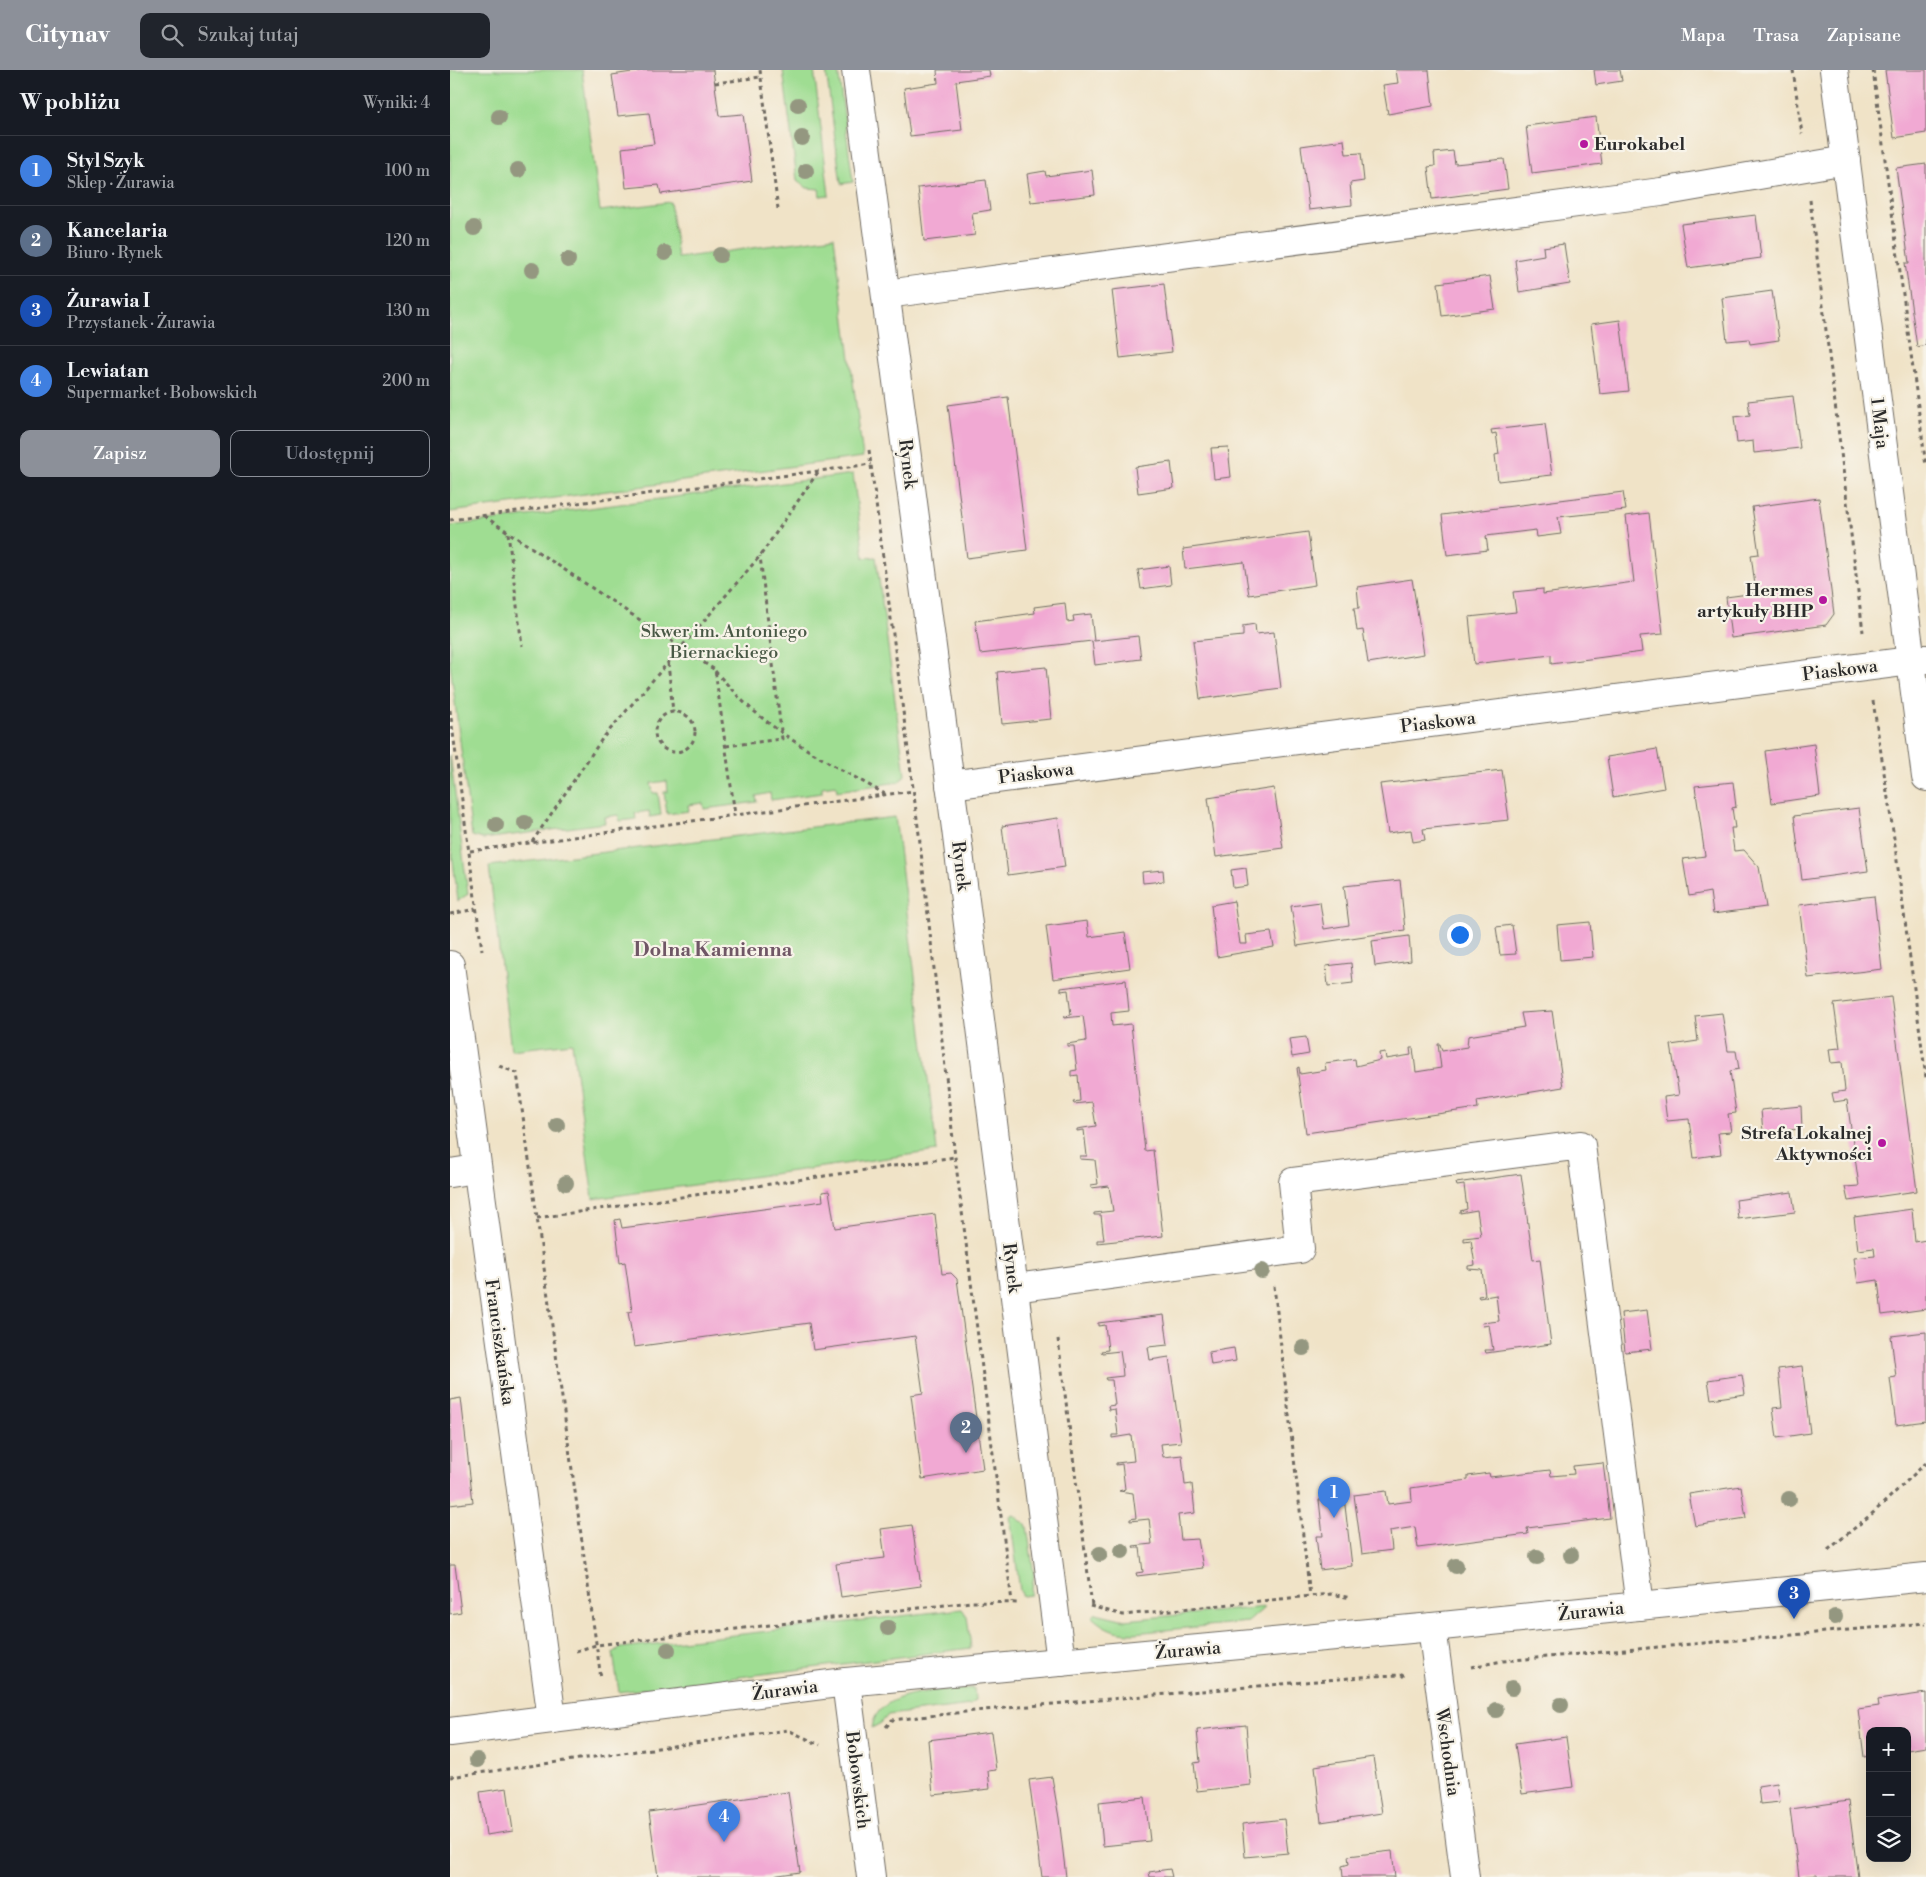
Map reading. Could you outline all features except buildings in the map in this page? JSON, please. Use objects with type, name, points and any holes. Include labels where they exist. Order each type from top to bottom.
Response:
[{"type":"street","name":"Rynek","points":[[856,70],[1015,1288],[1061,1662]]},
{"type":"street","name":"1 Maja","points":[[1834,70],[1918,660],[1926,777]]},
{"type":"street","points":[[886,294],[1661,192],[1764,176],[1806,166],[1846,160]]},
{"type":"street","name":"Piaskowa","points":[[950,785],[1918,660]]},
{"type":"street","name":"Franciszkańska","points":[[450,965],[476,1169],[552,1719]]},
{"type":"street","points":[[1015,1288],[1300,1249],[1292,1182],[1581,1145],[1640,1606]]},
{"type":"street","points":[[450,1173],[476,1169]]},
{"type":"street","name":"Żurawia","points":[[450,1732],[846,1682],[1432,1627],[1926,1577]]},
{"type":"street","name":"Wschodnia","points":[[1432,1627],[1465,1877]]},
{"type":"street","name":"Bobowskich","points":[[846,1682],[871,1877]]},
{"type":"path","points":[[760,70],[778,208]]},
{"type":"path","points":[[1793,70],[1868,667],[1893,831],[1926,1078]]},
{"type":"path","points":[[1873,70],[1926,466]]},
{"type":"path","points":[[715,83],[761,77]]},
{"type":"path","points":[[868,444],[913,791],[955,1157],[1012,1602]]},
{"type":"path","points":[[450,520],[871,464]]},
{"type":"path","points":[[532,842],[602,739],[760,556],[818,472]]},
{"type":"path","points":[[484,516],[680,649],[715,670],[753,711],[781,733],[817,756],[886,794]]},
{"type":"path","points":[[508,532],[522,646]]},
{"type":"path","points":[[726,746],[782,738],[760,556]]},
{"type":"path","points":[[668,662],[673,712]]},
{"type":"path","points":[[715,670],[735,815]]},
{"type":"path","points":[[450,710],[483,957]]},
{"type":"path","points":[[673,712],[690,720],[694,732],[690,744],[680,752],[673,752],[661,747],[655,736],[655,729],[661,718],[673,712]]},
{"type":"path","points":[[470,851],[913,791]]},
{"type":"path","points":[[450,914],[476,909]]},
{"type":"path","points":[[497,1065],[517,1073],[601,1682]]},
{"type":"path","points":[[537,1218],[955,1157]]},
{"type":"path","points":[[1270,1253],[1310,1596]]},
{"type":"path","points":[[1828,1550],[1926,1463]]},
{"type":"path","points":[[1818,1551],[1838,1549]]},
{"type":"path","points":[[1083,1606],[1092,1606],[1123,1614],[1330,1594],[1356,1599]]},
{"type":"path","points":[[596,1645],[971,1602],[1021,1603]]},
{"type":"path","points":[[1468,1674],[1470,1667],[1503,1661],[1926,1623]]},
{"type":"path","points":[[883,1734],[892,1720],[984,1710],[1373,1676],[1402,1675],[1407,1681]]},
{"type":"path","points":[[450,1776],[788,1730],[823,1746]]},
{"type":"green space","points":[[450,70],[582,70],[600,211],[670,202],[678,258],[834,237],[863,457],[450,512]]},
{"type":"green space","points":[[783,70],[814,70],[829,195],[820,196],[819,189],[807,188],[797,180]]},
{"type":"green space","points":[[826,70],[838,70],[853,182],[841,184]]},
{"type":"green space","name":"Skwer im. Antoniego Biernackiego","points":[[853,474],[864,558],[876,557],[905,775],[899,782],[837,791],[836,785],[822,787],[822,793],[771,800],[770,793],[756,796],[757,802],[704,809],[703,803],[688,805],[689,811],[667,814],[664,792],[668,792],[667,781],[651,783],[653,793],[658,793],[661,815],[650,817],[649,811],[635,813],[636,819],[620,821],[618,815],[604,817],[605,823],[483,839],[472,836],[450,663],[450,526]]},
{"type":"green space","points":[[450,755],[468,894],[458,901],[450,837]]},
{"type":"green space","points":[[895,817],[937,1151],[593,1199],[572,1043],[511,1050],[489,866]]},
{"type":"green space","points":[[1014,1515],[1027,1526],[1034,1575],[1031,1595],[1023,1596],[1020,1591],[1010,1516]]},
{"type":"green space","points":[[1265,1607],[1248,1622],[1134,1633],[1111,1630],[1092,1617],[1096,1613],[1125,1620]]},
{"type":"green space","points":[[962,1609],[967,1616],[971,1648],[619,1692],[613,1653],[620,1648]]},
{"type":"green space","points":[[974,1688],[975,1700],[970,1705],[888,1715],[881,1723],[872,1728],[876,1715],[885,1705],[898,1699],[930,1691]]},
{"type":"place","name":"Eurokabel","points":[[1584,144]]},
{"type":"place","name":"Hermes artykuły BHP","points":[[1823,600]]},
{"type":"place","name":"Strefa Lokalnej Aktywności","points":[[1882,1143]]},
{"type":"place","name":"Kancelaria","points":[[966,1453]]},
{"type":"place","name":"Styl Szyk","points":[[1334,1518]]},
{"type":"place","name":"Żurawia I","points":[[1794,1619]]},
{"type":"place","name":"Lewiatan","points":[[724,1842]]},
{"type":"district","name":"Dolna Kamienna","points":[[713,949]]}]
